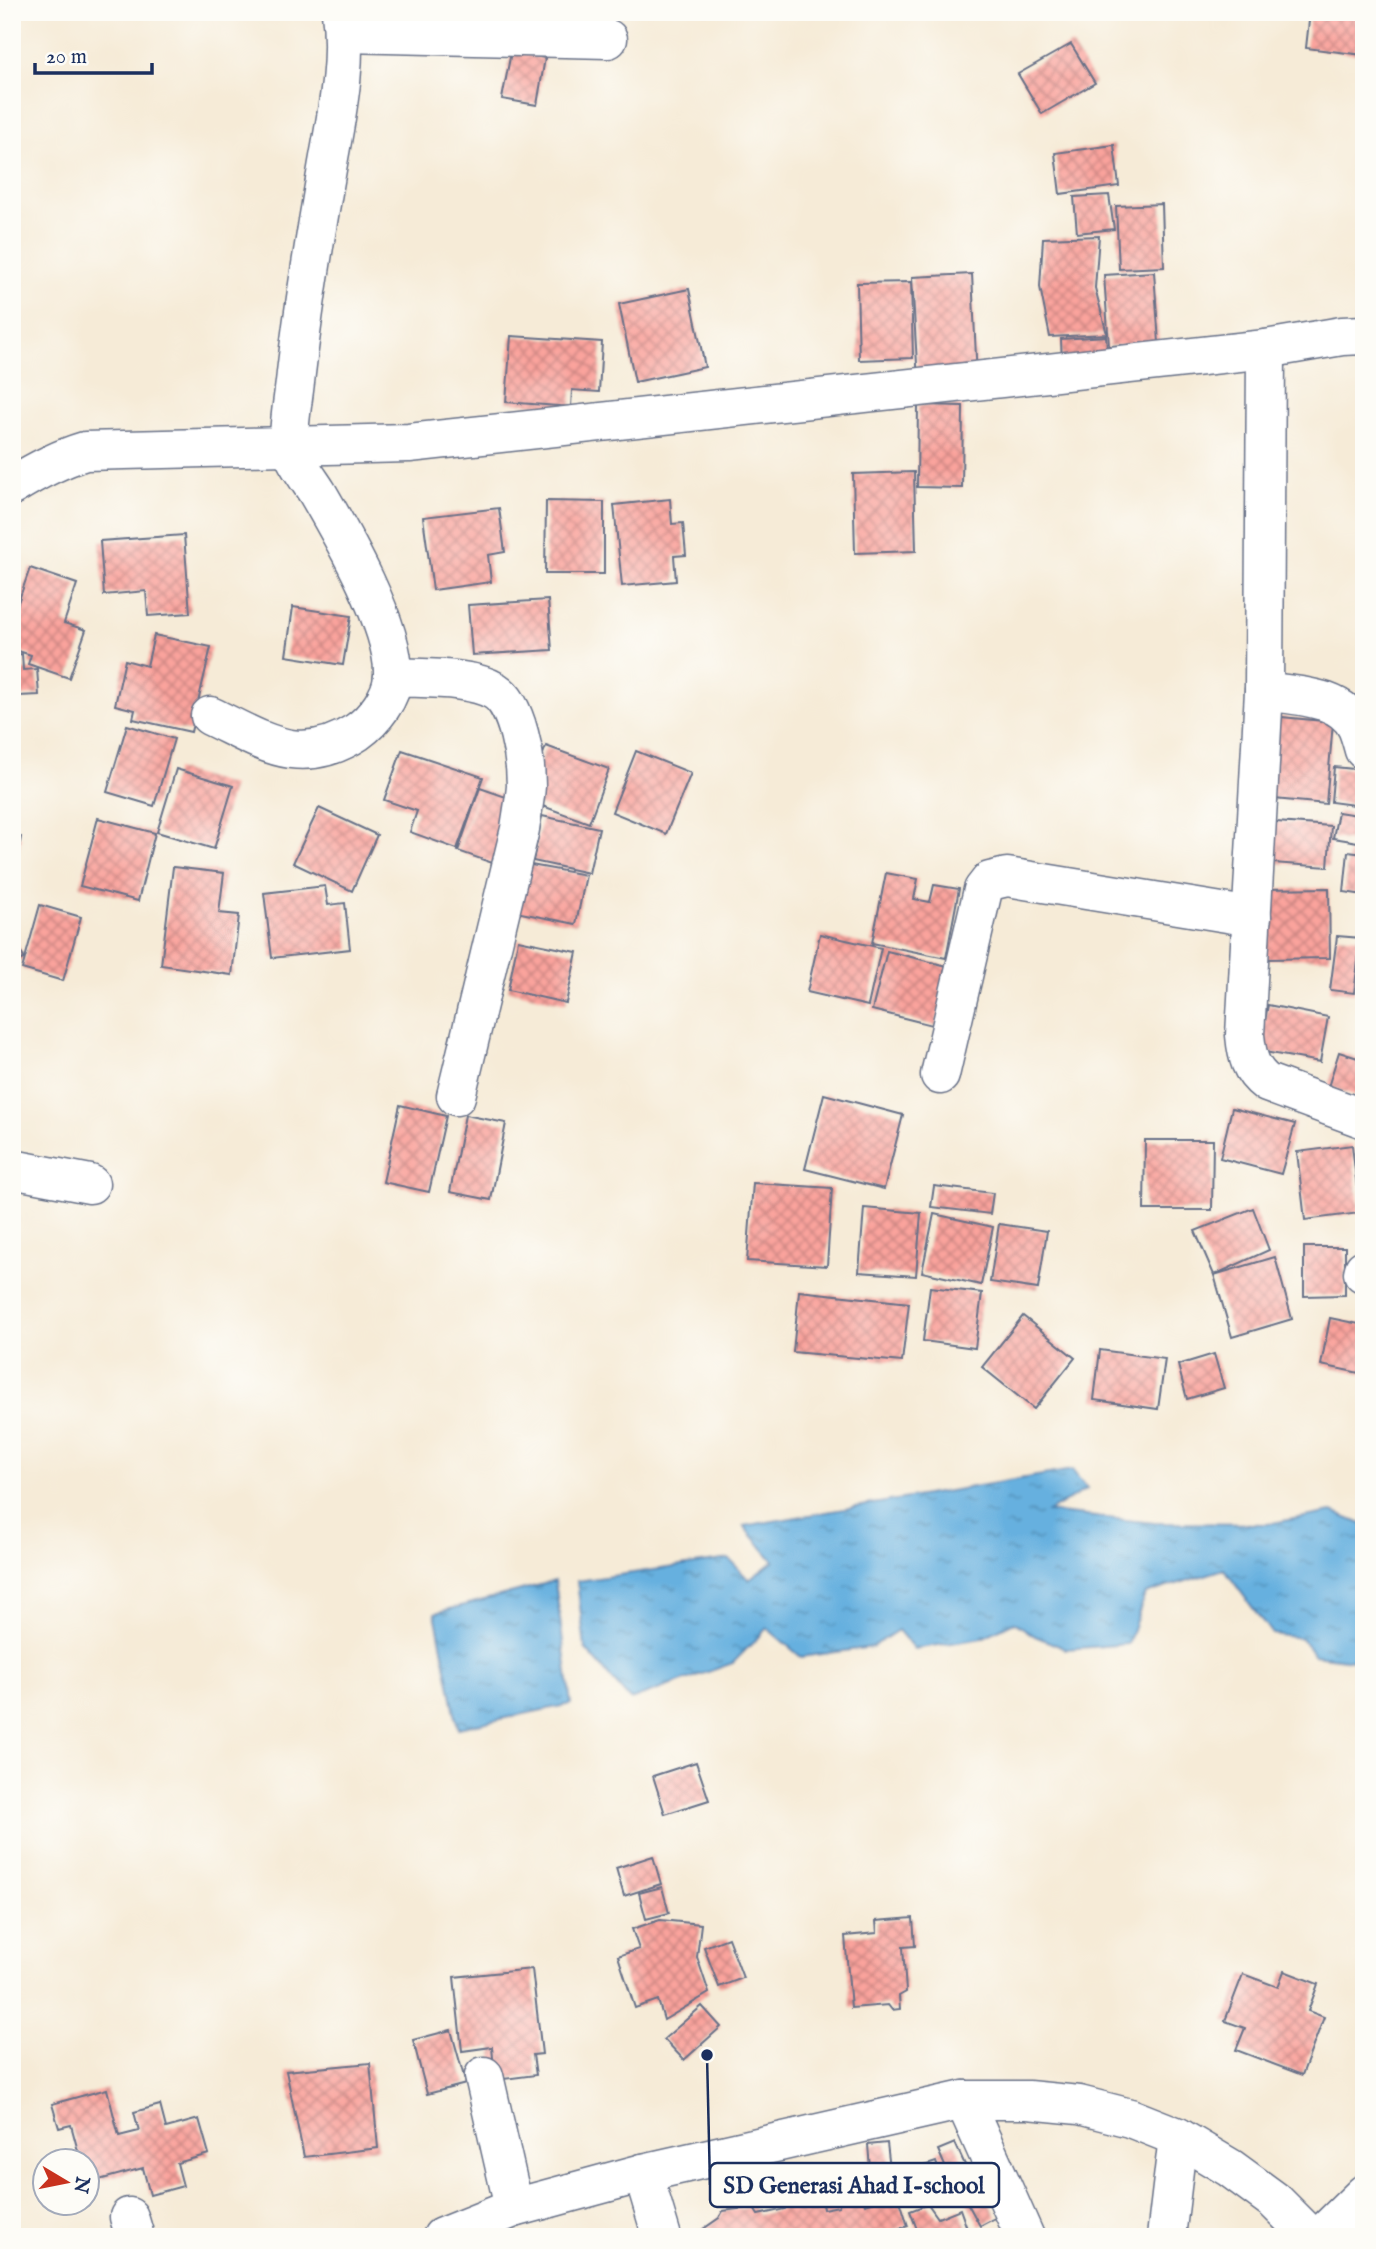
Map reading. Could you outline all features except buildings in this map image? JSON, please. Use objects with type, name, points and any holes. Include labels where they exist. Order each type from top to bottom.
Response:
[{"type":"street","points":[[210,716],[276,747],[298,751],[318,749],[341,741],[360,730],[377,713],[387,697],[393,677],[391,655],[369,592],[352,556],[289,445],[305,305],[343,68],[339,18],[608,39]]},
{"type":"street","points":[[12,486],[40,468],[85,451],[409,443],[1266,349],[1342,336],[1364,335]]},
{"type":"street","points":[[1266,349],[1264,691],[1246,1051],[1255,1073],[1267,1083],[1364,1119]]},
{"type":"street","points":[[393,677],[471,682],[495,691],[504,698],[510,708],[524,761],[526,783],[520,828],[456,1096]]},
{"type":"street","points":[[1264,691],[1323,700],[1343,710],[1356,726],[1364,750]]},
{"type":"street","points":[[940,1075],[983,890],[990,881],[1007,877],[1252,917]]},
{"type":"street","points":[[12,1169],[90,1184]]},
{"type":"street","points":[[484,2076],[514,2208]]},
{"type":"street","points":[[442,2237],[514,2208],[643,2173],[964,2100],[1028,2100],[1079,2105],[1130,2118],[1178,2137],[1230,2168],[1266,2195],[1311,2237]]},
{"type":"street","points":[[964,2100],[1026,2237]]},
{"type":"street","points":[[1166,2237],[1178,2137]]},
{"type":"street","points":[[643,2173],[662,2237]]},
{"type":"street","points":[[1320,2237],[1364,2194]]},
{"type":"water","points":[[1072,1470],[1087,1489],[1048,1512],[1154,1523],[1267,1524],[1332,1512],[1364,1525],[1363,1661],[1314,1655],[1301,1638],[1272,1634],[1224,1569],[1145,1594],[1128,1644],[1066,1649],[1035,1636],[1014,1622],[982,1638],[914,1649],[898,1630],[872,1647],[801,1657],[767,1628],[733,1663],[630,1700],[585,1648],[577,1581],[729,1559],[749,1580],[774,1561],[744,1526]]},
{"type":"water","points":[[555,1581],[571,1704],[458,1728],[435,1613]]},
{"type":"place","name":"SD Generasi Ahad I-school","points":[[707,2055]]}]
